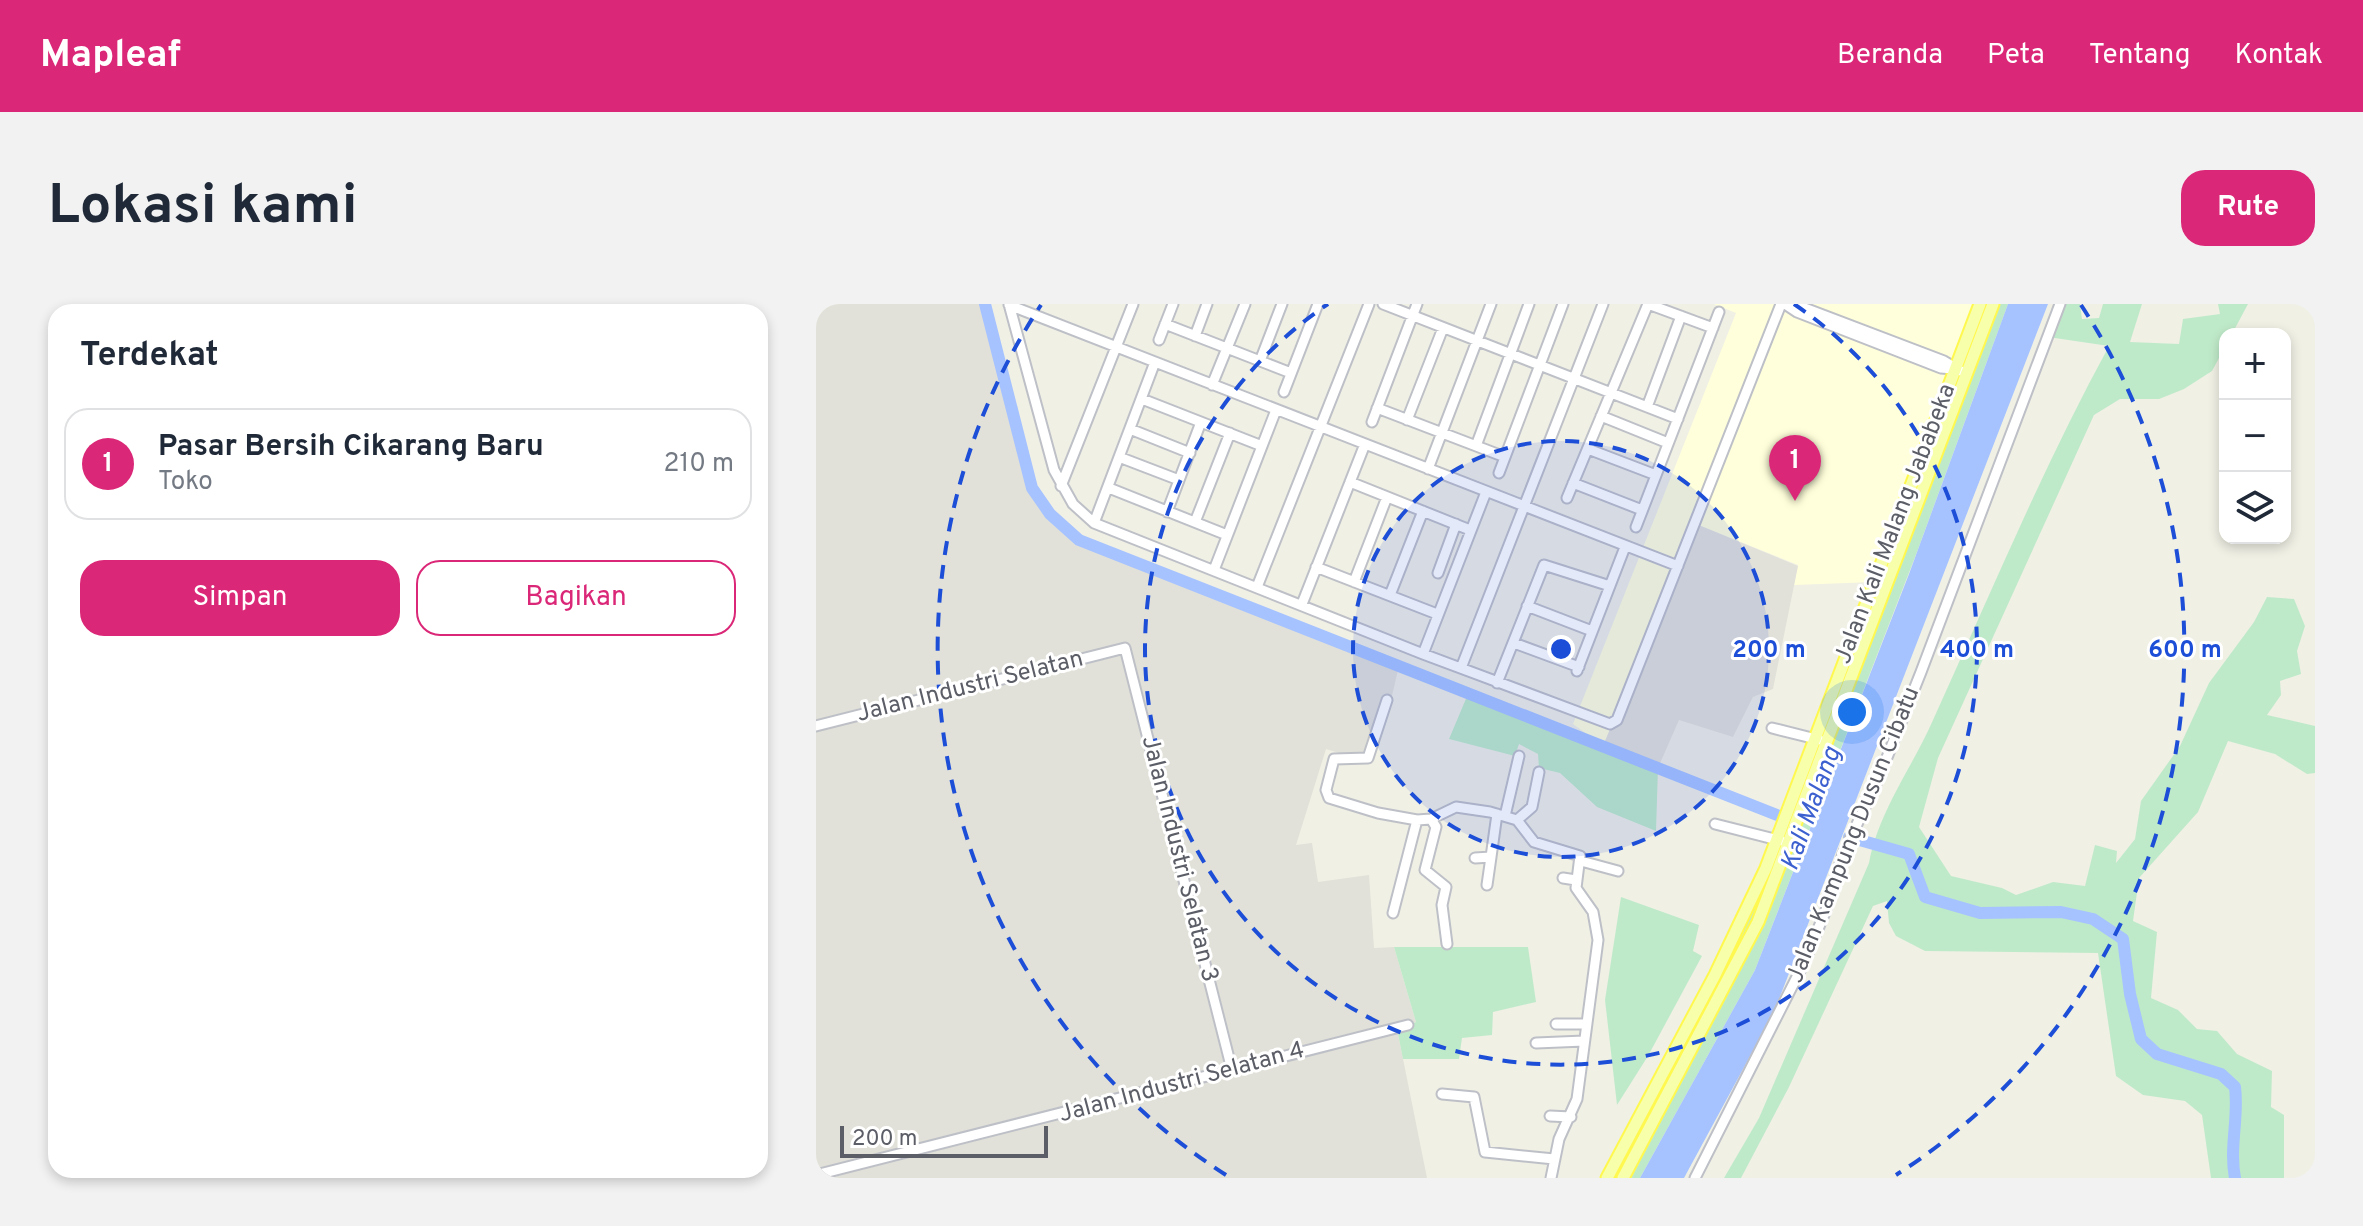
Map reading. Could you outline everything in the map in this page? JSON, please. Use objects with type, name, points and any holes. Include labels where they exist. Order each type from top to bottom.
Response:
[{"type":"main road","name":"Jalan Kali Malang Jababeka","points":[[1623,1178],[1745,916],[1778,837],[1827,742],[1960,371],[1980,304]]},
{"type":"main road","name":"Jalan Kali Malang Jababeka","points":[[1607,1178],[1758,922],[1790,840],[1814,739],[1960,371],[1993,304]]},
{"type":"street","points":[[1159,340],[1173,304]]},
{"type":"street","points":[[1195,336],[1207,304]]},
{"type":"street","points":[[1212,385],[1245,304]]},
{"type":"street","points":[[1260,361],[1282,304]]},
{"type":"street","points":[[1284,392],[1318,304]]},
{"type":"street","points":[[1257,587],[1369,304]]},
{"type":"street","points":[[1383,304],[1678,419]]},
{"type":"street","points":[[1372,422],[1417,304]]},
{"type":"street","points":[[1428,469],[1491,304]]},
{"type":"street","points":[[1476,446],[1529,304]]},
{"type":"street","points":[[1499,473],[1563,304]]},
{"type":"street","points":[[1461,668],[1603,304]]},
{"type":"street","points":[[1567,498],[1648,304],[1713,328]]},
{"type":"street","points":[[1009,305],[1061,486],[1073,504],[1094,523],[1497,683],[1606,723],[1614,722],[1783,304],[1928,364],[1960,371]]},
{"type":"street","points":[[1794,304],[1944,361],[1960,371]]},
{"type":"street","name":"Jalan Kampung Dusun Cibatu","points":[[1695,1178],[1803,965],[1826,910],[1843,854],[1880,775],[1921,672],[2060,304]]},
{"type":"street","points":[[1009,305],[1678,566]]},
{"type":"street","points":[[1061,486],[1117,347],[1129,305]]},
{"type":"street","points":[[1636,527],[1719,312]]},
{"type":"street","points":[[1647,407],[1681,316]]},
{"type":"street","points":[[1165,324],[1291,373]]},
{"type":"street","points":[[1407,420],[1443,328]]},
{"type":"street","points":[[1094,523],[1155,362]]},
{"type":"street","points":[[1142,399],[1262,446]]},
{"type":"street","points":[[1377,408],[1505,457]]},
{"type":"street","points":[[1214,570],[1276,410]]},
{"type":"street","points":[[1601,416],[1668,443]]},
{"type":"street","points":[[1167,512],[1201,422]]},
{"type":"street","points":[[1130,429],[1190,453]]},
{"type":"street","points":[[1195,522],[1230,433]]},
{"type":"street","points":[[1302,604],[1365,444]]},
{"type":"street","points":[[1588,449],[1656,475]]},
{"type":"street","points":[[1119,457],[1179,480]]},
{"type":"street","points":[[1350,482],[1470,530]]},
{"type":"street","points":[[1573,483],[1642,510]]},
{"type":"street","points":[[1109,488],[1227,535]]},
{"type":"street","points":[[1423,654],[1486,492]]},
{"type":"street","points":[[1354,582],[1387,497]]},
{"type":"street","points":[[1390,595],[1423,511]]},
{"type":"street","points":[[1451,578],[1434,572],[1456,524]]},
{"type":"street","points":[[1514,643],[1578,669],[1625,547]]},
{"type":"street","points":[[1497,683],[1547,564],[1610,586]]},
{"type":"street","points":[[1316,567],[1437,614]]},
{"type":"street","points":[[1527,606],[1592,631]]},
{"type":"street","name":"Jalan Industri Selatan","points":[[816,726],[1125,648]]},
{"type":"street","name":"Jalan Industri Selatan 3","points":[[1125,648],[1232,1070]]},
{"type":"street","points":[[1387,700],[1366,759],[1334,759],[1328,796],[1378,813],[1417,820],[1431,819],[1456,807],[1501,815],[1517,820],[1534,842],[1574,852],[1581,861],[1618,871]]},
{"type":"street","points":[[1772,728],[1827,742]]},
{"type":"street","points":[[1487,885],[1501,815],[1519,756]]},
{"type":"street","points":[[1517,820],[1532,807],[1539,772]]},
{"type":"street","points":[[1431,819],[1436,827],[1425,870],[1446,887],[1442,905],[1447,944]]},
{"type":"street","points":[[1393,913],[1417,820]]},
{"type":"street","points":[[1715,824],[1790,840]]},
{"type":"street","points":[[1475,858],[1491,857]]},
{"type":"street","points":[[1551,1178],[1559,1139],[1577,1099],[1598,940],[1593,912],[1577,892],[1576,880],[1581,861]]},
{"type":"street","points":[[1563,878],[1576,880]]},
{"type":"street","points":[[1556,1024],[1586,1024]]},
{"type":"street","name":"Jalan Industri Selatan 4","points":[[816,1175],[1408,1025]]},
{"type":"street","points":[[1536,1043],[1584,1041]]},
{"type":"street","points":[[1442,1094],[1474,1097],[1485,1152],[1554,1159]]},
{"type":"street","points":[[1550,1116],[1571,1117]]},
{"type":"shaded area","points":[[816,304],[986,304],[1032,488],[1050,514],[1071,533],[1084,542],[1399,666],[1387,717],[1369,762],[1326,749],[1296,845],[1312,843],[1318,882],[1369,875],[1374,948],[1394,947],[1416,1022],[1397,1029],[1427,1178],[816,1178]]},
{"type":"shaded area","points":[[1714,304],[1980,304],[1874,582],[1794,585],[1798,565],[1696,524],[1603,746],[1573,724],[1736,313]]},
{"type":"shaded area","points":[[1980,304],[2008,304],[1917,552],[1755,970],[1640,1178],[1607,1178],[1745,916]]},
{"type":"shaded area","points":[[2059,304],[2080,304],[2082,319],[2099,318],[2103,304],[2142,304],[2130,342],[2179,344],[2183,319],[2220,314],[2218,304],[2248,304],[2235,328],[2219,328],[2219,358],[2212,371],[2184,389],[2159,399],[2120,399],[2094,415],[1938,758],[1919,827],[1951,876],[2002,888],[2016,895],[2053,882],[2085,886],[2095,845],[2117,851],[2116,863],[2135,839],[2141,801],[2180,746],[2209,683],[2254,622],[2267,597],[2294,599],[2305,626],[2297,651],[2301,674],[2280,681],[2281,695],[2267,715],[2315,726],[2315,773],[2307,774],[2275,754],[2228,741],[2198,812],[2139,878],[2133,921],[2157,932],[2151,998],[2178,1010],[2197,1029],[2217,1031],[2237,1054],[2272,1071],[2271,1107],[2284,1115],[2284,1178],[2211,1178],[2202,1115],[2185,1101],[2143,1095],[2116,1076],[2098,953],[1925,951],[1896,936],[1889,923],[1887,901],[1873,906],[1789,1087],[1741,1178],[1724,1178],[1759,1118],[1869,863],[1888,807],[1925,738],[2062,438],[2109,346],[2048,337]]},
{"type":"shaded area","points":[[1696,524],[1798,566],[1773,689],[1753,697],[1733,737],[1679,720],[1658,768],[1603,746]]},
{"type":"shaded area","points":[[1468,694],[1658,768],[1656,831],[1597,807],[1560,773],[1539,768],[1538,754],[1519,744],[1515,756],[1449,739]]},
{"type":"shaded area","points":[[1621,897],[1699,925],[1693,951],[1702,956],[1648,1056],[1617,1105],[1605,1000]]},
{"type":"shaded area","points":[[1394,947],[1528,947],[1536,1002],[1493,1012],[1492,1035],[1462,1038],[1459,1059],[1403,1059],[1397,1029],[1416,1022]]},
{"type":"water","points":[[2008,304],[2048,304],[1774,1012],[1684,1178],[1640,1178],[1755,970],[1909,574]]},
{"type":"waterway","points":[[985,304],[1032,488],[1050,514],[1079,540],[1777,815]]},
{"type":"waterway","points":[[1849,837],[1909,854],[1925,897],[1980,913],[2061,912],[2093,919],[2123,939],[2130,994],[2141,1039],[2157,1054],[2221,1074],[2235,1087],[2235,1178]]},
{"type":"place","name":"Pasar Bersih Cikarang Baru","points":[[1795,501]]},
{"type":"water label","name":"Kali Malang","points":[[1812,809]]}]
